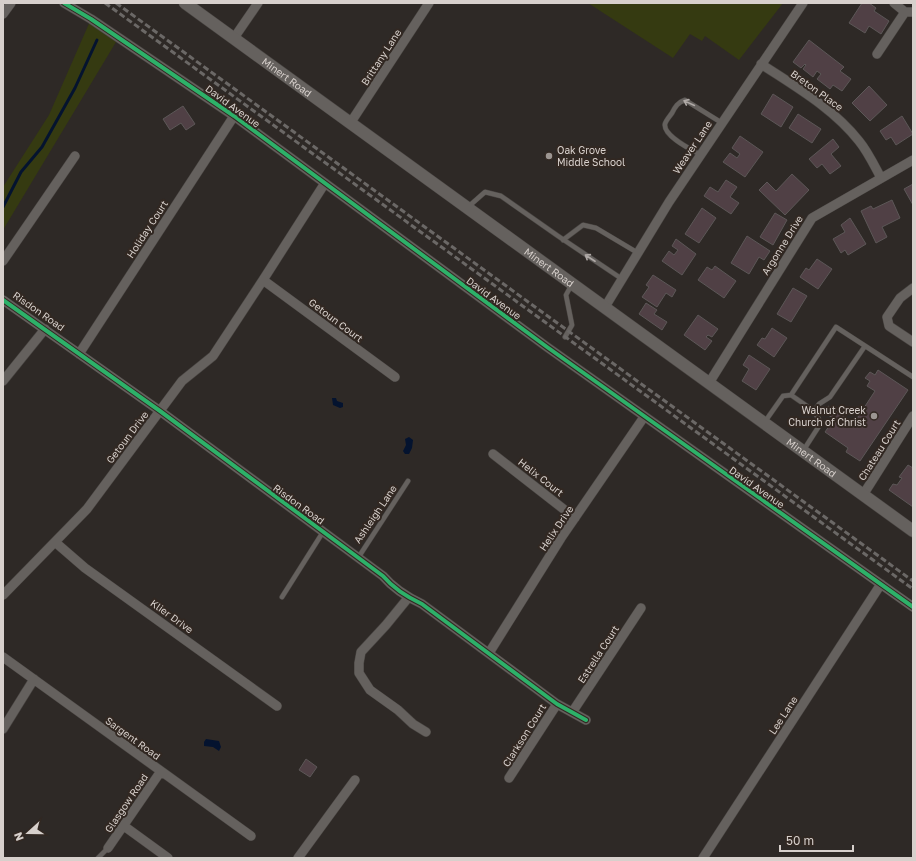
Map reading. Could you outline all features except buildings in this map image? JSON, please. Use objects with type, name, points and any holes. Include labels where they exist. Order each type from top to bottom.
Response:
[{"type":"street","points":[[3,14],[11,3]]},
{"type":"street","name":"David Avenue","points":[[64,3],[91,19],[234,116],[547,347],[913,607]]},
{"type":"street","name":"Minert Road","points":[[185,3],[913,531]]},
{"type":"street","points":[[234,38],[258,3]]},
{"type":"street","name":"Brittany Lane","points":[[351,122],[429,3]]},
{"type":"street","name":"Weaver Lane","points":[[605,307],[669,202],[803,3]]},
{"type":"street","points":[[877,54],[909,12],[894,3]]},
{"type":"street","name":"Breton Place","points":[[761,64],[820,103],[842,122],[859,141],[881,178]]},
{"type":"street","name":"Holiday Court","points":[[79,354],[234,116]]},
{"type":"street","points":[[3,262],[75,156]]},
{"type":"street","name":"Argonne Drive","points":[[708,383],[812,218],[913,160]]},
{"type":"street","name":"Getoun Drive","points":[[3,595],[87,509],[182,381],[213,356],[325,183]]},
{"type":"street","name":"Getoun Court","points":[[263,280],[395,377]]},
{"type":"street","points":[[913,288],[900,298],[887,317],[889,326],[913,342]]},
{"type":"street","name":"Risdon Road","points":[[3,300],[160,411],[383,576],[390,584],[408,598],[422,604],[557,704],[586,720]]},
{"type":"street","points":[[3,381],[45,329]]},
{"type":"street","name":"Chateau Court","points":[[863,495],[913,416]]},
{"type":"street","name":"Helix Drive","points":[[489,654],[561,538],[644,417]]},
{"type":"street","name":"Helix Court","points":[[493,454],[575,518]]},
{"type":"street","name":"Klier Drive","points":[[55,542],[85,568],[277,706]]},
{"type":"street","name":"Lee Lane","points":[[704,858],[881,584]]},
{"type":"street","points":[[408,598],[361,652],[359,663],[360,674],[370,690],[398,710],[413,724],[426,732]]},
{"type":"street","name":"Estrella Court","points":[[573,712],[641,608]]},
{"type":"street","name":"Sargent Road","points":[[3,657],[251,836]]},
{"type":"street","points":[[3,729],[34,679]]},
{"type":"street","name":"Clarkson Court","points":[[510,778],[557,704]]},
{"type":"street","name":"Glasgow Road","points":[[108,848],[161,771]]},
{"type":"street","points":[[298,858],[355,780]]},
{"type":"street","points":[[124,826],[168,858]]},
{"type":"lane","points":[[700,155],[676,140],[666,128],[665,125],[678,103],[685,100],[722,123]]},
{"type":"lane","points":[[468,207],[485,192],[501,196],[563,240],[622,279]]},
{"type":"lane","points":[[563,240],[583,225],[596,228],[638,253]]},
{"type":"lane","points":[[565,337],[572,326],[566,295],[572,283]]},
{"type":"lane","points":[[791,396],[836,327],[913,377]]},
{"type":"lane","points":[[814,411],[818,404],[830,397],[865,346]]},
{"type":"lane","points":[[764,423],[783,396],[791,396],[814,411],[821,423],[803,451]]},
{"type":"lane","name":"Ashleigh Lane","points":[[358,558],[408,481]]},
{"type":"lane","points":[[282,597],[323,532]]},
{"type":"lane","points":[[98,858],[108,848]]},
{"type":"green space","points":[[588,3],[783,3],[739,60],[705,36],[702,41],[690,34],[673,58]]},
{"type":"green space","points":[[91,19],[119,37],[3,230],[3,187],[49,115]]},
{"type":"water","points":[[332,398],[336,398],[337,401],[343,403],[343,407],[340,408],[333,405]]},
{"type":"water","points":[[409,437],[413,440],[412,448],[409,454],[405,454],[403,451],[406,445],[405,439]]},
{"type":"water","points":[[206,739],[219,741],[221,747],[219,751],[213,747],[204,746]]},
{"type":"waterway","points":[[3,207],[21,172],[42,147],[75,88],[97,40]]},
{"type":"railway","points":[[105,3],[913,589]]},
{"type":"railway","points":[[116,3],[913,581]]},
{"type":"cycle path","points":[[64,3],[91,19],[234,116],[547,347],[913,607]]},
{"type":"cycle path","points":[[3,300],[160,411],[383,576],[401,592],[422,604],[557,704],[586,720]]},
{"type":"place","name":"Oak Grove Middle School","points":[[549,156]]},
{"type":"place","name":"Walnut Creek Church of Christ","points":[[874,416]]}]
